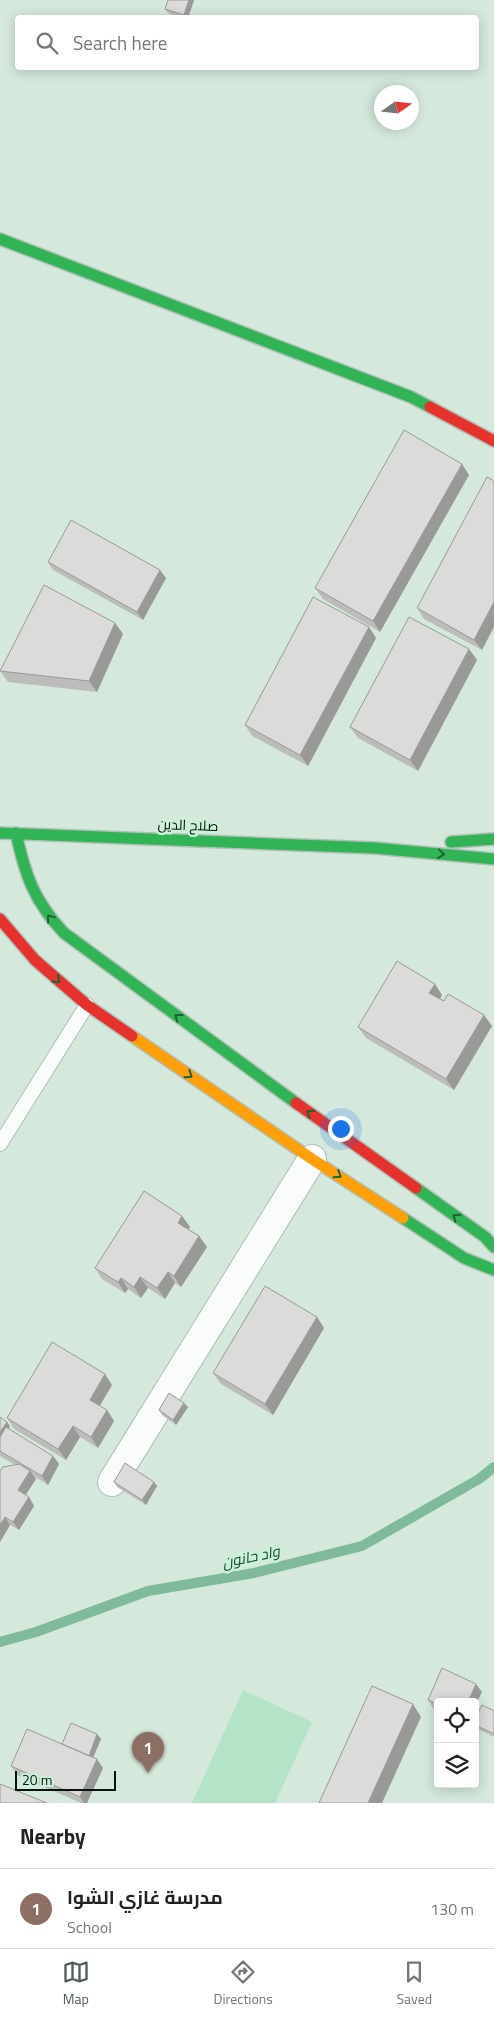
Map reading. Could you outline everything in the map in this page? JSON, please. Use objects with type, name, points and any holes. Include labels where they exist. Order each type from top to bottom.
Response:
[{"type":"main road","points":[[0,239],[411,396],[494,441]]},
{"type":"main road","name":"صلاح الدين","points":[[0,833],[375,848],[494,859]]},
{"type":"main road","points":[[16,833],[24,874],[31,891],[52,922],[64,933],[245,1067],[485,1237],[494,1247]]},
{"type":"main road","name":"صلاح الدين","points":[[375,848],[494,839]]},
{"type":"main road","points":[[0,919],[35,960],[87,1005],[312,1158],[464,1258],[494,1270]]},
{"type":"street","points":[[112,1482],[312,1158]]},
{"type":"lane","points":[[0,1144],[87,1005]]},
{"type":"green space","points":[[243,1690],[312,1722],[275,1803],[192,1803]]},
{"type":"building","points":[[168,0],[189,0],[184,15],[165,9]]},
{"type":"building","points":[[404,430],[462,464],[373,621],[315,588]]},
{"type":"building","points":[[487,477],[494,481],[494,602],[474,640],[417,608]]},
{"type":"building","points":[[71,520],[160,570],[137,612],[48,562]]},
{"type":"building","points":[[44,585],[115,623],[89,681],[0,671]]},
{"type":"building","points":[[313,597],[369,627],[300,755],[245,725]]},
{"type":"building","points":[[409,617],[469,649],[410,760],[350,727]]},
{"type":"building","points":[[397,961],[435,984],[429,993],[444,1001],[448,994],[484,1015],[446,1079],[358,1027]]},
{"type":"building","points":[[144,1191],[182,1216],[178,1223],[199,1236],[174,1276],[168,1272],[157,1288],[140,1277],[134,1287],[121,1278],[118,1282],[95,1268]]},
{"type":"building","points":[[265,1286],[317,1317],[265,1404],[213,1373]]},
{"type":"building","points":[[52,1342],[105,1374],[90,1400],[107,1410],[91,1437],[73,1426],[58,1449],[7,1418]]},
{"type":"building","points":[[169,1393],[184,1403],[173,1420],[159,1410]]},
{"type":"building","points":[[0,1417],[7,1422],[0,1432]]},
{"type":"building","points":[[6,1427],[53,1456],[42,1476],[0,1451],[0,1437]]},
{"type":"building","points":[[125,1463],[154,1482],[142,1500],[114,1482]]},
{"type":"building","points":[[19,1464],[30,1471],[18,1490],[29,1497],[13,1522],[5,1517],[0,1525],[0,1471],[3,1467]]},
{"type":"building","points":[[442,1668],[476,1684],[470,1698],[434,1698],[434,1702],[428,1700]]},
{"type":"building","points":[[372,1686],[413,1704],[368,1803],[319,1803]]},
{"type":"building","points":[[482,1705],[494,1711],[494,1734],[479,1727],[479,1711]]},
{"type":"building","points":[[71,1723],[97,1734],[89,1756],[62,1744]]},
{"type":"building","points":[[27,1729],[97,1759],[80,1797],[11,1766]]},
{"type":"building","points":[[0,1784],[47,1803],[0,1803]]},
{"type":"waterway","name":"واد حانون","points":[[0,1642],[36,1632],[148,1591],[254,1573],[362,1546],[479,1479],[494,1467]]},
{"type":"traffic: fast","points":[[0,239],[411,397],[430,407]]},
{"type":"traffic: fast","points":[[0,833],[375,848],[494,859]]},
{"type":"traffic: fast","points":[[16,833],[23,862],[32,887],[45,910],[64,933],[296,1103]]},
{"type":"traffic: fast","points":[[451,842],[494,839]]},
{"type":"traffic: fast","points":[[416,1188],[485,1237],[494,1247]]},
{"type":"traffic: fast","points":[[403,1218],[464,1258],[494,1270]]},
{"type":"traffic: slow","points":[[132,1036],[312,1159],[403,1218]]},
{"type":"traffic: jam","points":[[430,407],[494,441]]},
{"type":"traffic: jam","points":[[0,919],[35,960],[87,1005],[132,1036]]},
{"type":"traffic: jam","points":[[296,1103],[416,1188]]},
{"type":"place","name":"مدرسة غازي الشوا","points":[[148,1773]]}]
